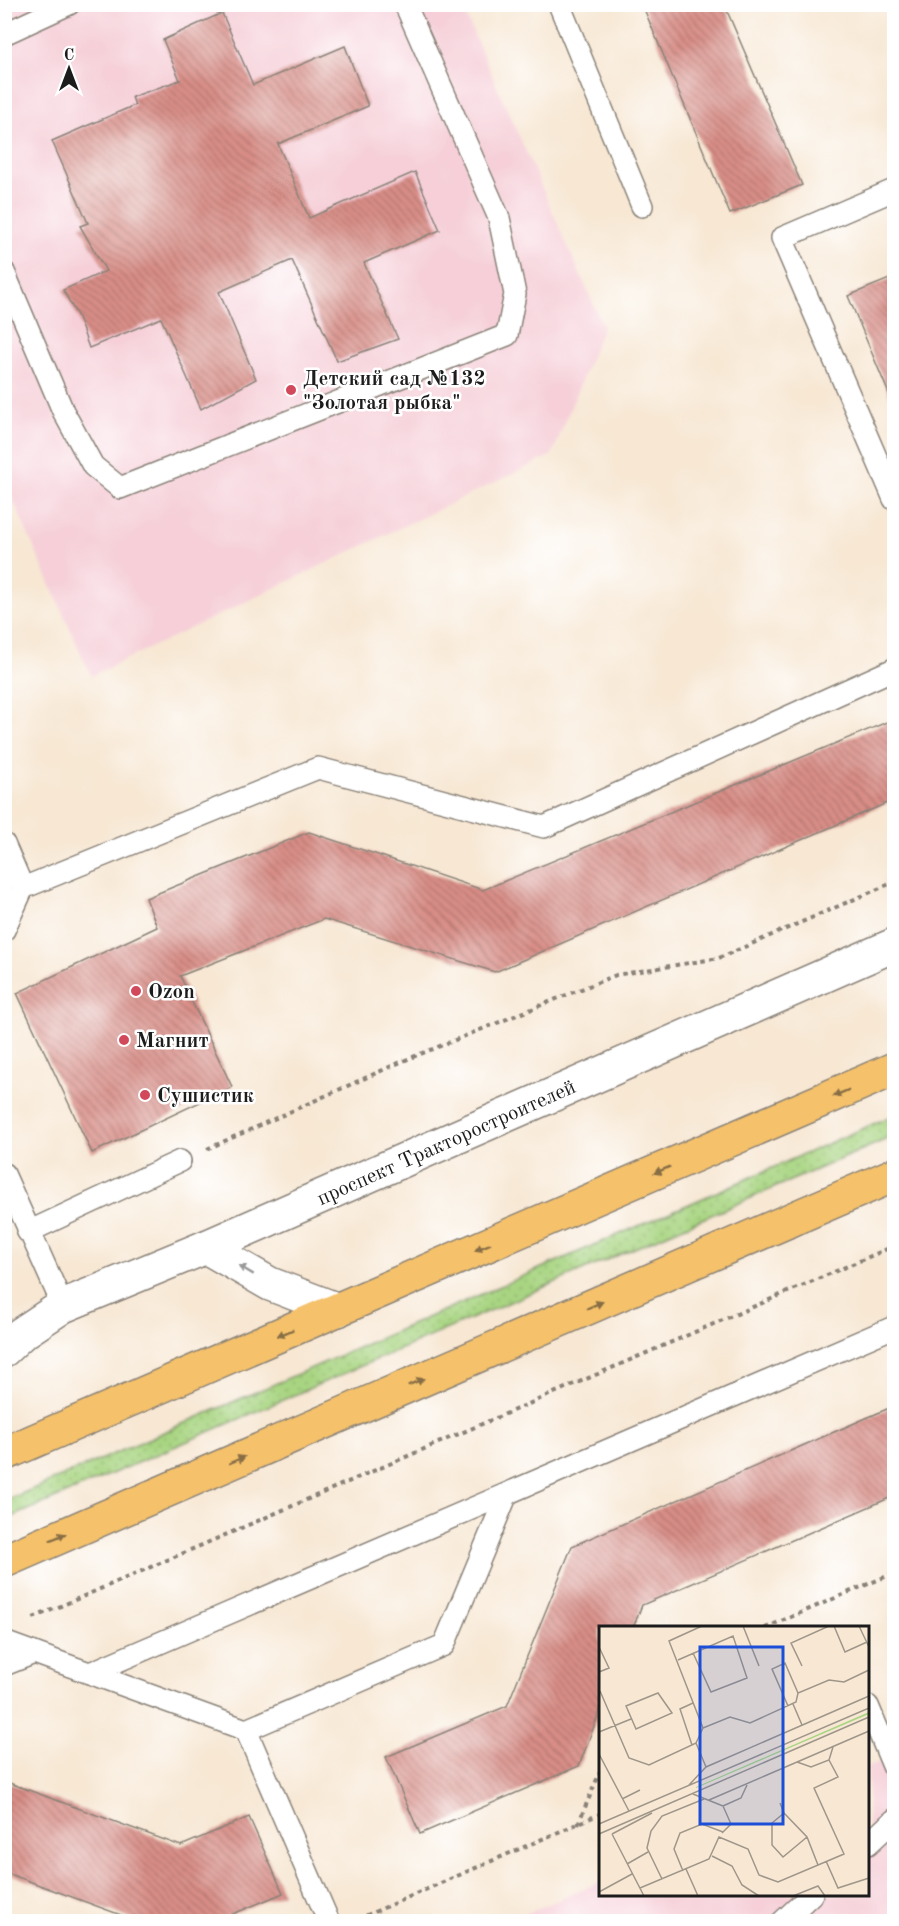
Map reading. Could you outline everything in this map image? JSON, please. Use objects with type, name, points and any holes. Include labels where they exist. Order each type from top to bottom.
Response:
[{"type":"main road","points":[[4,1454],[894,1069]]},
{"type":"main road","points":[[4,1561],[894,1175]]},
{"type":"street","name":"проспект Тракторостроителей","points":[[4,1350],[21,1334],[63,1306],[206,1246],[894,945]]},
{"type":"street","points":[[206,1246],[270,1284],[338,1310]]},
{"type":"lane","points":[[4,34],[69,4]]},
{"type":"lane","points":[[4,272],[63,411],[78,439],[93,466],[120,488],[507,335],[515,294],[499,218],[405,4]]},
{"type":"lane","points":[[559,4],[642,206]]},
{"type":"lane","points":[[894,190],[782,238],[894,499]]},
{"type":"lane","points":[[4,930],[23,888],[318,768],[544,827],[894,669]]},
{"type":"lane","points":[[4,844],[23,888]]},
{"type":"lane","points":[[28,1232],[180,1161]]},
{"type":"lane","points":[[4,1174],[63,1306]]},
{"type":"lane","points":[[90,1673],[894,1327]]},
{"type":"lane","points":[[4,1642],[246,1730],[444,1645],[507,1494]]},
{"type":"lane","points":[[4,1665],[34,1653]]},
{"type":"lane","points":[[869,1711],[894,1768]]},
{"type":"lane","points":[[246,1730],[329,1922]]},
{"type":"lane","points":[[869,1842],[894,1820]]},
{"type":"lane","points":[[782,1922],[810,1896]]},
{"type":"path","points":[[180,1161],[403,1061],[616,975],[719,958],[894,882]]},
{"type":"path","points":[[27,1621],[894,1246]]},
{"type":"path","points":[[770,1626],[894,1573]]},
{"type":"path","points":[[577,1824],[599,1774]]},
{"type":"path","points":[[352,1922],[599,1814]]},
{"type":"shaded area","name":"Детский сад №132 \"Золотая рыбка\"","points":[[4,5],[461,5],[603,326],[552,455],[91,676],[5,482]]},
{"type":"shaded area","points":[[894,1755],[894,1921],[528,1922],[525,1914],[599,1882],[599,1896],[869,1896],[869,1767]]},
{"type":"green space","points":[[894,1115],[894,1136],[5,1520],[5,1501]]},
{"type":"building","points":[[642,4],[724,4],[802,185],[730,214]]},
{"type":"building","points":[[222,13],[253,85],[345,46],[368,106],[278,144],[309,218],[415,172],[440,230],[364,263],[398,339],[337,361],[292,260],[219,292],[256,379],[201,409],[161,318],[89,348],[78,317],[63,290],[106,271],[80,226],[88,223],[52,141],[135,105],[132,97],[180,80],[163,40]]},
{"type":"building","points":[[894,277],[894,406],[848,296]]},
{"type":"building","points":[[894,719],[894,800],[495,972],[324,919],[180,976],[232,1087],[92,1153],[17,993],[157,927],[146,898],[309,832],[483,890]]},
{"type":"building","points":[[894,1406],[894,1496],[642,1605],[634,1626],[599,1626],[599,1713],[579,1766],[420,1834],[386,1757],[507,1706],[572,1546]]},
{"type":"building","points":[[4,1781],[181,1846],[249,1817],[283,1893],[214,1922],[140,1922],[4,1872]]},
{"type":"place","name":"Детский сад №132 \"Золотая рыбка\"","points":[[291,390]]},
{"type":"place","name":"Ozon","points":[[136,991]]},
{"type":"place","name":"Магнит","points":[[124,1040]]},
{"type":"place","name":"Сушистик","points":[[145,1095]]}]
